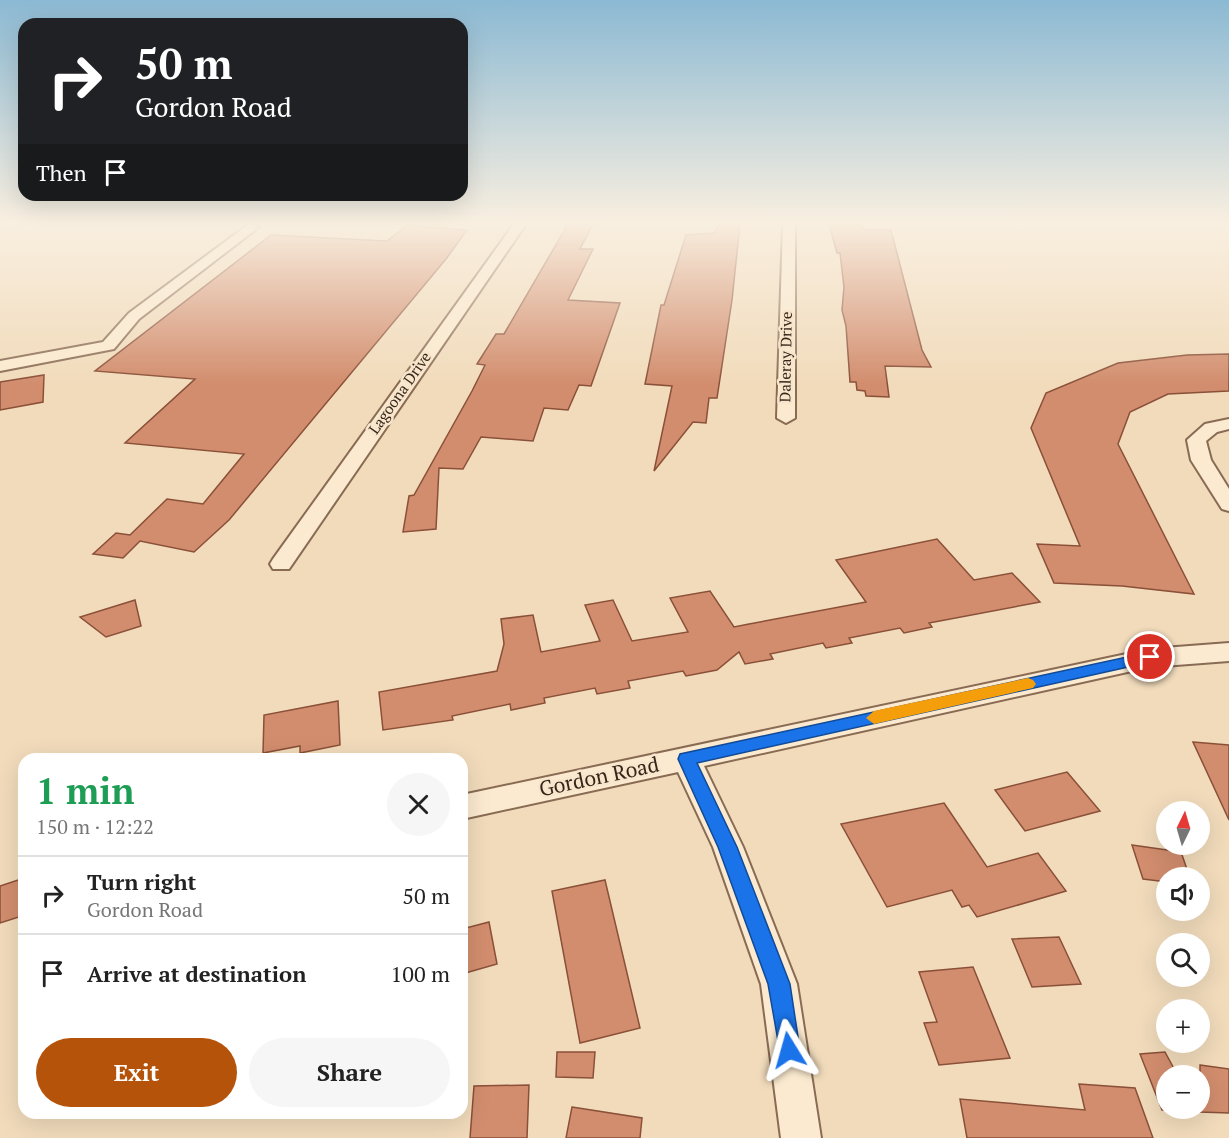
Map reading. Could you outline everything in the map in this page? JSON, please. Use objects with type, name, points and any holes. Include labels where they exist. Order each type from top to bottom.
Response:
[{"type":"street","points":[[0,366],[108,346],[134,316],[186,277]]},
{"type":"street","name":"Lagoona Drive","points":[[281,564],[483,277]]},
{"type":"street","name":"Daleray Drive","points":[[786,418],[788,277]]},
{"type":"street","points":[[1229,424],[1211,428],[1196,440],[1201,460],[1229,505]]},
{"type":"street","name":"Gordon Road","points":[[468,806],[1150,657],[1229,652]]},
{"type":"street","points":[[686,759],[728,847],[779,984],[801,1138]]},
{"type":"building","points":[[217,277],[431,277],[229,520],[194,552],[140,541],[123,558],[93,554],[116,533],[130,535],[167,499],[203,504],[244,454],[125,443],[195,379],[95,371]]},
{"type":"building","points":[[537,277],[579,277],[568,300],[620,303],[591,386],[579,385],[568,410],[544,408],[533,441],[481,437],[463,469],[439,468],[436,529],[403,532],[409,496],[414,495],[485,365],[477,364],[496,334],[504,334]]},
{"type":"building","points":[[673,277],[734,277],[717,398],[709,398],[706,423],[693,422],[654,471],[672,386],[645,384],[661,305],[664,305]]},
{"type":"building","points":[[843,277],[903,277],[922,350],[931,367],[885,366],[889,397],[866,396],[865,391],[857,390],[856,382],[850,382],[846,326],[842,310]]},
{"type":"building","points":[[1229,354],[1229,391],[1168,394],[1130,412],[1118,444],[1194,594],[1122,586],[1054,583],[1037,544],[1080,546],[1031,428],[1046,393],[1118,363],[1187,355]]},
{"type":"building","points":[[44,375],[43,402],[0,410],[0,382]]},
{"type":"building","points":[[937,539],[974,580],[1012,573],[1040,602],[929,623],[932,627],[904,633],[900,628],[849,638],[852,643],[826,648],[823,643],[770,654],[773,659],[745,664],[739,652],[717,670],[686,676],[683,671],[628,681],[630,688],[597,694],[595,688],[544,698],[545,703],[511,710],[510,704],[452,716],[453,720],[383,730],[379,692],[497,671],[504,644],[501,619],[533,615],[541,652],[600,641],[585,605],[613,600],[632,641],[688,632],[670,598],[710,591],[734,627],[866,602],[836,560]]},
{"type":"building","points":[[135,600],[141,626],[106,637],[80,617]]},
{"type":"building","points":[[338,701],[340,745],[300,753],[300,746],[263,753],[264,715]]},
{"type":"building","points":[[1193,742],[1229,745],[1229,820]]},
{"type":"building","points":[[1067,772],[1100,811],[1025,831],[995,790]]},
{"type":"building","points":[[944,803],[987,867],[1038,853],[1066,891],[977,917],[969,905],[962,907],[952,890],[887,907],[841,824]]},
{"type":"building","points":[[1132,845],[1156,848],[1156,855],[1182,855],[1186,867],[1156,867],[1156,881],[1143,879]]},
{"type":"building","points":[[18,880],[18,917],[0,923],[0,886]]},
{"type":"building","points":[[605,880],[640,1028],[580,1043],[552,891]]},
{"type":"building","points":[[489,922],[497,964],[468,972],[468,927]]},
{"type":"building","points":[[1059,937],[1081,984],[1032,987],[1012,939]]},
{"type":"building","points":[[973,967],[1010,1058],[939,1065],[924,1023],[937,1022],[919,972]]},
{"type":"building","points":[[557,1052],[595,1052],[593,1078],[556,1077]]},
{"type":"building","points":[[1166,1053],[1172,1065],[1156,1065],[1156,1095],[1140,1054]]},
{"type":"building","points":[[1210,1066],[1229,1069],[1229,1113],[1210,1112]]},
{"type":"building","points":[[1079,1084],[1135,1088],[1153,1138],[967,1138],[960,1099],[1085,1110]]},
{"type":"building","points":[[529,1085],[527,1138],[470,1138],[474,1086]]},
{"type":"building","points":[[572,1107],[642,1118],[640,1138],[566,1138]]},
{"type":"slow traffic","points":[[874,718],[1028,684]]},
{"type":"route","points":[[789,1050],[779,984],[728,847],[686,759],[1150,657]]}]
